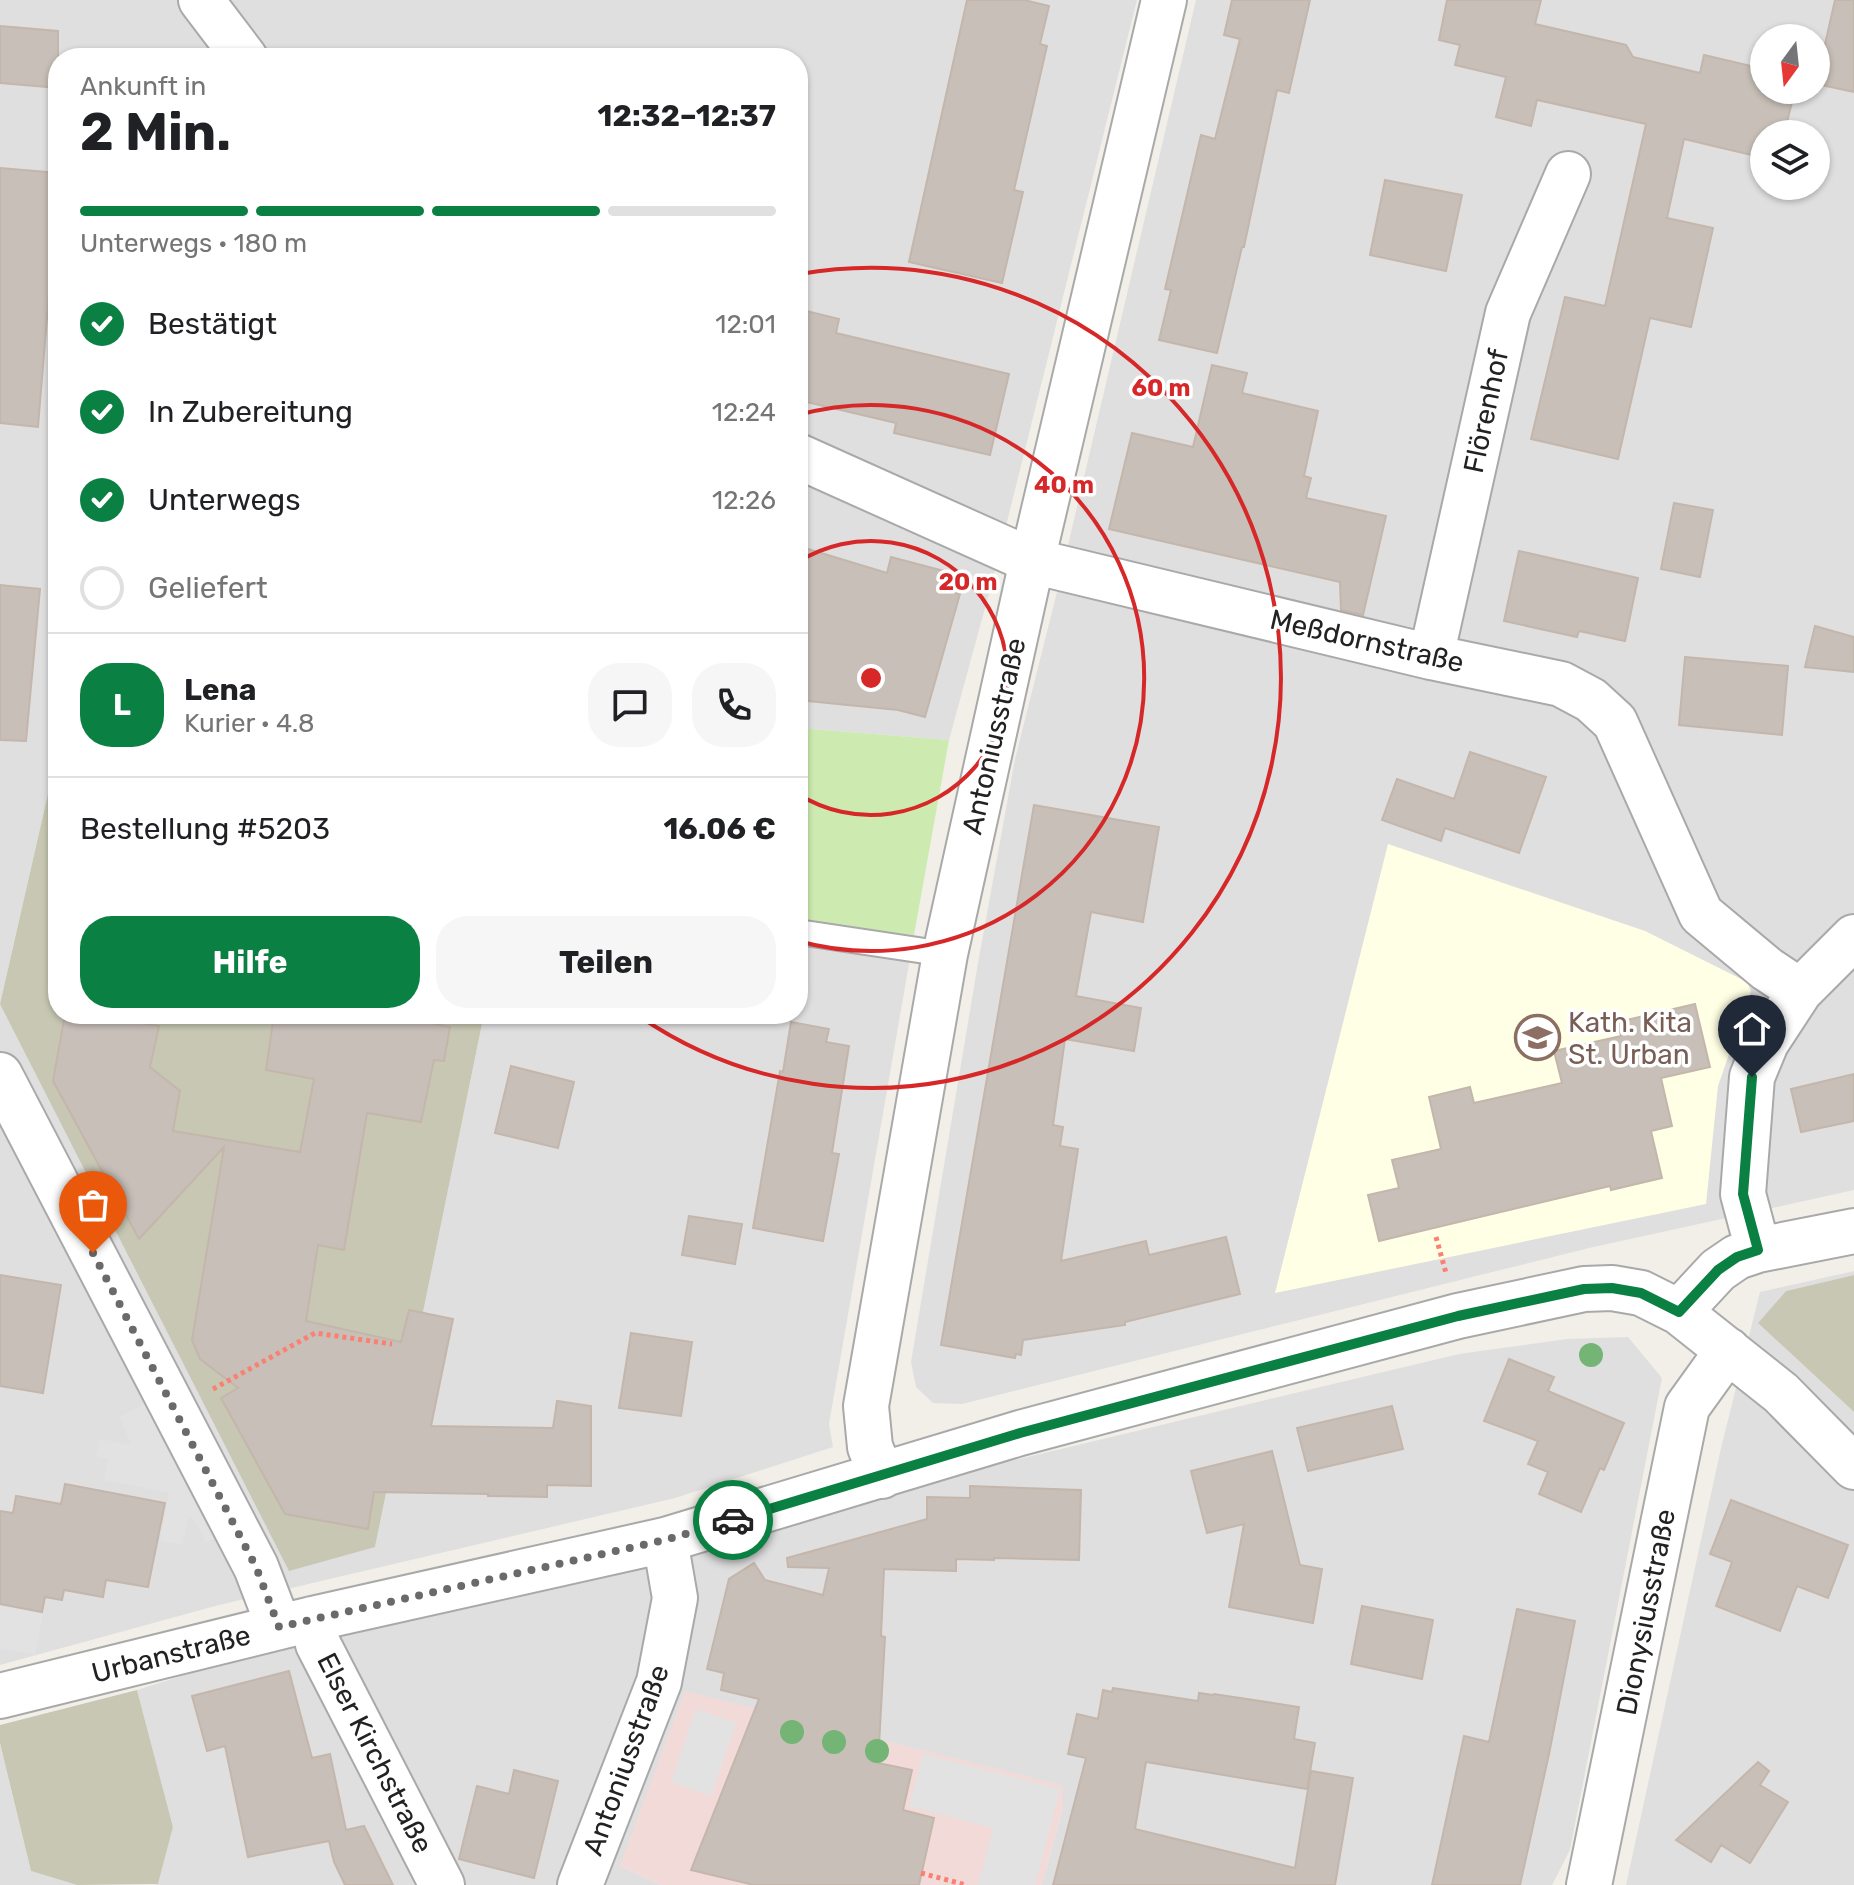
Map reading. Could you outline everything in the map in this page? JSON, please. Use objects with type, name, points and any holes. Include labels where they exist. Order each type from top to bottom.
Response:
[{"type":"street","points":[[201,0],[237,48]]},
{"type":"street","name":"Antoniusstraße","points":[[882,1476],[870,1447],[866,1406],[945,954],[1032,561],[1164,0]]},
{"type":"street","name":"Flörenhof","points":[[1431,657],[1508,313],[1568,174]]},
{"type":"street","name":"Meßdornstraße","points":[[808,460],[1032,561],[1431,657],[1561,684],[1591,700],[1615,722],[1701,914],[1767,969],[1800,991]]},
{"type":"street","points":[[1758,1250],[1743,1194],[1752,1077],[1766,1043],[1800,991],[1854,937]]},
{"type":"street","name":"Elser Kirchstraße","points":[[0,1075],[256,1567],[296,1623],[318,1644],[442,1885]]},
{"type":"street","points":[[1679,1312],[1718,1270],[1737,1257],[1854,1231]]},
{"type":"street","name":"Urbanstraße","points":[[0,1696],[296,1623],[665,1540],[1020,1433],[1458,1316],[1584,1289],[1612,1288],[1641,1293],[1679,1312],[1781,1393],[1854,1467]]},
{"type":"street","name":"Dionysiusstraße","points":[[1589,1885],[1687,1407],[1728,1350]]},
{"type":"street","name":"Antoniusstraße","points":[[580,1885],[659,1682],[675,1598],[665,1540]]},
{"type":"lane","points":[[808,933],[945,954]]},
{"type":"path","points":[[174,1410],[315,1333],[392,1344]]},
{"type":"path","points":[[921,1873],[966,1885]]},
{"type":"shaded area","points":[[0,0],[1137,0],[991,586],[949,740],[808,729],[808,48],[48,48],[48,794],[0,1004]]},
{"type":"shaded area","points":[[1196,0],[1854,0],[1854,1190],[1589,1248],[962,1404],[933,1403],[916,1387],[911,1362],[1015,759]]},
{"type":"shaded area","points":[[48,794],[48,1024],[482,1024],[375,1547],[289,1571],[0,1004]]},
{"type":"shaded area","name":"Kath. Kita St. Urban","points":[[1388,844],[1645,931],[1747,982],[1751,991],[1718,1086],[1706,1204],[1275,1293]]},
{"type":"shaded area","points":[[808,922],[914,935],[829,1424],[833,1447],[675,1498],[219,1605],[0,1665],[0,1004],[375,1547],[482,1024],[808,1024]]},
{"type":"shaded area","points":[[1854,1271],[1854,1275],[1786,1291],[1758,1323],[1854,1412],[1854,1885],[1626,1885],[1721,1448],[1760,1292]]},
{"type":"shaded area","points":[[1854,1275],[1854,1412],[1758,1323],[1786,1291]]},
{"type":"shaded area","points":[[1628,1337],[1662,1378],[1570,1850],[1552,1885],[1042,1885],[1063,1807],[620,1866],[661,1885],[152,1885],[158,1884],[173,1827],[137,1690],[235,1659],[601,1579],[889,1490],[1459,1354],[1567,1339]]},
{"type":"shaded area","points":[[148,1402],[220,1536],[206,1542],[192,1517],[188,1519],[182,1545],[160,1540],[169,1493],[104,1480],[108,1459],[96,1456],[100,1439],[132,1445],[119,1417]]},
{"type":"shaded area","points":[[0,1606],[43,1614],[35,1655],[0,1648]]},
{"type":"shaded area","points":[[137,1690],[173,1827],[158,1884],[77,1885],[31,1871],[0,1743],[0,1725]]},
{"type":"shaded area","points":[[685,1691],[1062,1785],[1063,1807],[1042,1885],[661,1885],[620,1866]]},
{"type":"shaded area","points":[[696,1709],[736,1723],[711,1796],[671,1782]]},
{"type":"shaded area","points":[[0,1743],[31,1871],[77,1885],[0,1885]]},
{"type":"shaded area","points":[[923,1754],[1060,1789],[1035,1885],[978,1885],[993,1828],[909,1806]]},
{"type":"green space","points":[[808,729],[949,740],[914,935],[808,922]]},
{"type":"building","points":[[967,0],[1024,0],[1049,6],[1040,44],[1047,46],[1014,190],[1023,192],[1002,283],[909,262]]},
{"type":"building","points":[[1232,0],[1310,0],[1289,93],[1277,90],[1244,247],[1217,353],[1159,340],[1171,290],[1165,289],[1201,135],[1215,139],[1240,39],[1224,35]]},
{"type":"building","points":[[1447,0],[1541,0],[1535,24],[1626,45],[1633,57],[1700,73],[1704,55],[1750,66],[1750,104],[1792,104],[1788,120],[1750,120],[1750,155],[1684,139],[1667,218],[1713,228],[1691,327],[1650,318],[1618,459],[1531,439],[1565,297],[1605,306],[1646,124],[1537,100],[1531,126],[1496,117],[1506,77],[1455,65],[1460,45],[1439,40]]},
{"type":"building","points":[[1835,0],[1854,0],[1854,92],[1830,87],[1830,24]]},
{"type":"building","points":[[0,26],[58,31],[58,48],[48,48],[48,87],[0,83]]},
{"type":"building","points":[[0,168],[48,172],[48,306],[38,427],[0,423]]},
{"type":"building","points":[[1385,180],[1462,195],[1446,271],[1370,255]]},
{"type":"building","points":[[808,311],[839,319],[836,333],[1009,374],[990,455],[894,433],[896,423],[808,402]]},
{"type":"building","points":[[1212,365],[1247,373],[1242,393],[1318,411],[1304,476],[1311,478],[1306,498],[1386,516],[1363,615],[1341,610],[1340,582],[1109,529],[1132,433],[1193,447]]},
{"type":"building","points":[[1674,503],[1713,510],[1700,577],[1661,569]]},
{"type":"building","points":[[808,549],[887,573],[891,557],[944,571],[940,588],[960,594],[925,717],[898,710],[808,701]]},
{"type":"building","points":[[1519,551],[1638,578],[1625,641],[1579,631],[1577,637],[1504,621]]},
{"type":"building","points":[[0,585],[40,589],[26,741],[0,740]]},
{"type":"building","points":[[1815,626],[1854,637],[1854,672],[1805,667]]},
{"type":"building","points":[[1685,657],[1788,666],[1782,735],[1679,725]]},
{"type":"building","points":[[1470,752],[1546,777],[1519,853],[1445,828],[1441,841],[1382,820],[1397,779],[1454,799]]},
{"type":"building","points":[[1034,805],[1159,827],[1143,922],[1091,912],[1076,996],[1141,1008],[1134,1051],[1065,1039],[1053,1125],[1063,1127],[1060,1146],[1078,1149],[1061,1261],[1146,1241],[1149,1255],[1226,1237],[1240,1294],[1125,1322],[1125,1325],[1023,1340],[1021,1355],[1016,1354],[1015,1358],[941,1345]]},
{"type":"building","points":[[1695,1004],[1710,1067],[1661,1078],[1672,1126],[1651,1131],[1662,1178],[1611,1190],[1610,1186],[1379,1241],[1368,1195],[1399,1188],[1392,1160],[1441,1149],[1429,1097],[1470,1087],[1474,1103],[1562,1083],[1554,1051],[1621,1036],[1618,1022]]},
{"type":"building","points":[[63,1024],[159,1026],[150,1067],[180,1091],[173,1131],[300,1152],[314,1079],[266,1070],[273,1024],[435,1024],[450,1027],[444,1061],[434,1060],[421,1122],[367,1113],[344,1250],[318,1245],[306,1321],[401,1342],[409,1310],[453,1319],[431,1426],[553,1428],[557,1401],[591,1406],[591,1486],[547,1485],[547,1497],[374,1492],[368,1529],[285,1514],[221,1398],[238,1388],[200,1359],[192,1340],[224,1147],[139,1239],[53,1081]]},
{"type":"building","points":[[791,1024],[829,1029],[826,1042],[849,1046],[832,1153],[839,1154],[823,1241],[753,1228],[780,1071],[783,1072]]},
{"type":"building","points":[[511,1066],[574,1082],[558,1148],[495,1133]]},
{"type":"building","points":[[1854,1074],[1854,1121],[1801,1132],[1791,1089]]},
{"type":"building","points":[[689,1216],[742,1224],[735,1264],[682,1255]]},
{"type":"building","points":[[0,1275],[61,1285],[43,1393],[0,1386]]},
{"type":"building","points":[[631,1333],[692,1342],[681,1416],[619,1408]]},
{"type":"building","points":[[1509,1359],[1554,1377],[1548,1391],[1624,1423],[1604,1470],[1600,1468],[1581,1512],[1539,1494],[1548,1472],[1528,1464],[1538,1441],[1484,1421]]},
{"type":"building","points":[[1392,1406],[1403,1449],[1308,1471],[1297,1428]]},
{"type":"building","points":[[1272,1451],[1300,1565],[1322,1569],[1313,1623],[1229,1607],[1244,1524],[1207,1533],[1191,1471]]},
{"type":"building","points":[[65,1484],[165,1503],[148,1587],[106,1580],[103,1597],[64,1590],[62,1600],[45,1597],[42,1612],[0,1604],[0,1511],[13,1513],[16,1496],[61,1504]]},
{"type":"building","points":[[970,1486],[1081,1490],[1079,1560],[956,1559],[956,1571],[884,1569],[881,1636],[885,1637],[878,1763],[912,1770],[903,1810],[934,1818],[919,1885],[754,1885],[691,1870],[759,1699],[721,1690],[724,1673],[707,1669],[729,1579],[754,1563],[765,1580],[823,1595],[829,1568],[788,1567],[787,1558],[927,1519],[927,1497],[970,1498]]},
{"type":"building","points":[[1731,1500],[1848,1545],[1828,1598],[1797,1586],[1780,1631],[1716,1606],[1732,1562],[1710,1554]]},
{"type":"building","points":[[1362,1606],[1433,1620],[1422,1679],[1351,1664]]},
{"type":"building","points":[[1517,1609],[1575,1621],[1520,1885],[1432,1885],[1464,1736],[1489,1742]]},
{"type":"building","points":[[289,1671],[312,1758],[330,1754],[346,1830],[364,1826],[393,1885],[345,1885],[334,1862],[329,1841],[248,1857],[225,1746],[207,1751],[192,1696]]},
{"type":"building","points":[[1113,1688],[1198,1701],[1199,1693],[1214,1694],[1299,1707],[1294,1739],[1315,1743],[1307,1789],[1146,1762],[1135,1829],[1295,1868],[1311,1771],[1353,1778],[1335,1885],[1053,1885],[1086,1758],[1068,1754],[1077,1714],[1098,1719],[1103,1690],[1112,1692]]},
{"type":"building","points":[[1758,1762],[1769,1771],[1760,1785],[1788,1802],[1750,1863],[1721,1845],[1711,1862],[1676,1840]]},
{"type":"building","points":[[514,1770],[558,1781],[534,1878],[459,1859],[477,1786],[509,1794]]},
{"type":"way so far","points":[[93,1253],[256,1567],[279,1627],[665,1540],[733,1520]]},
{"type":"place","name":"Kath. Kita St. Urban","points":[[1537,1038]]},
{"type":"route","points":[[733,1520],[1020,1433],[1458,1316],[1584,1289],[1612,1288],[1641,1293],[1679,1312],[1718,1270],[1737,1257],[1758,1250],[1743,1194],[1752,1077]]}]
